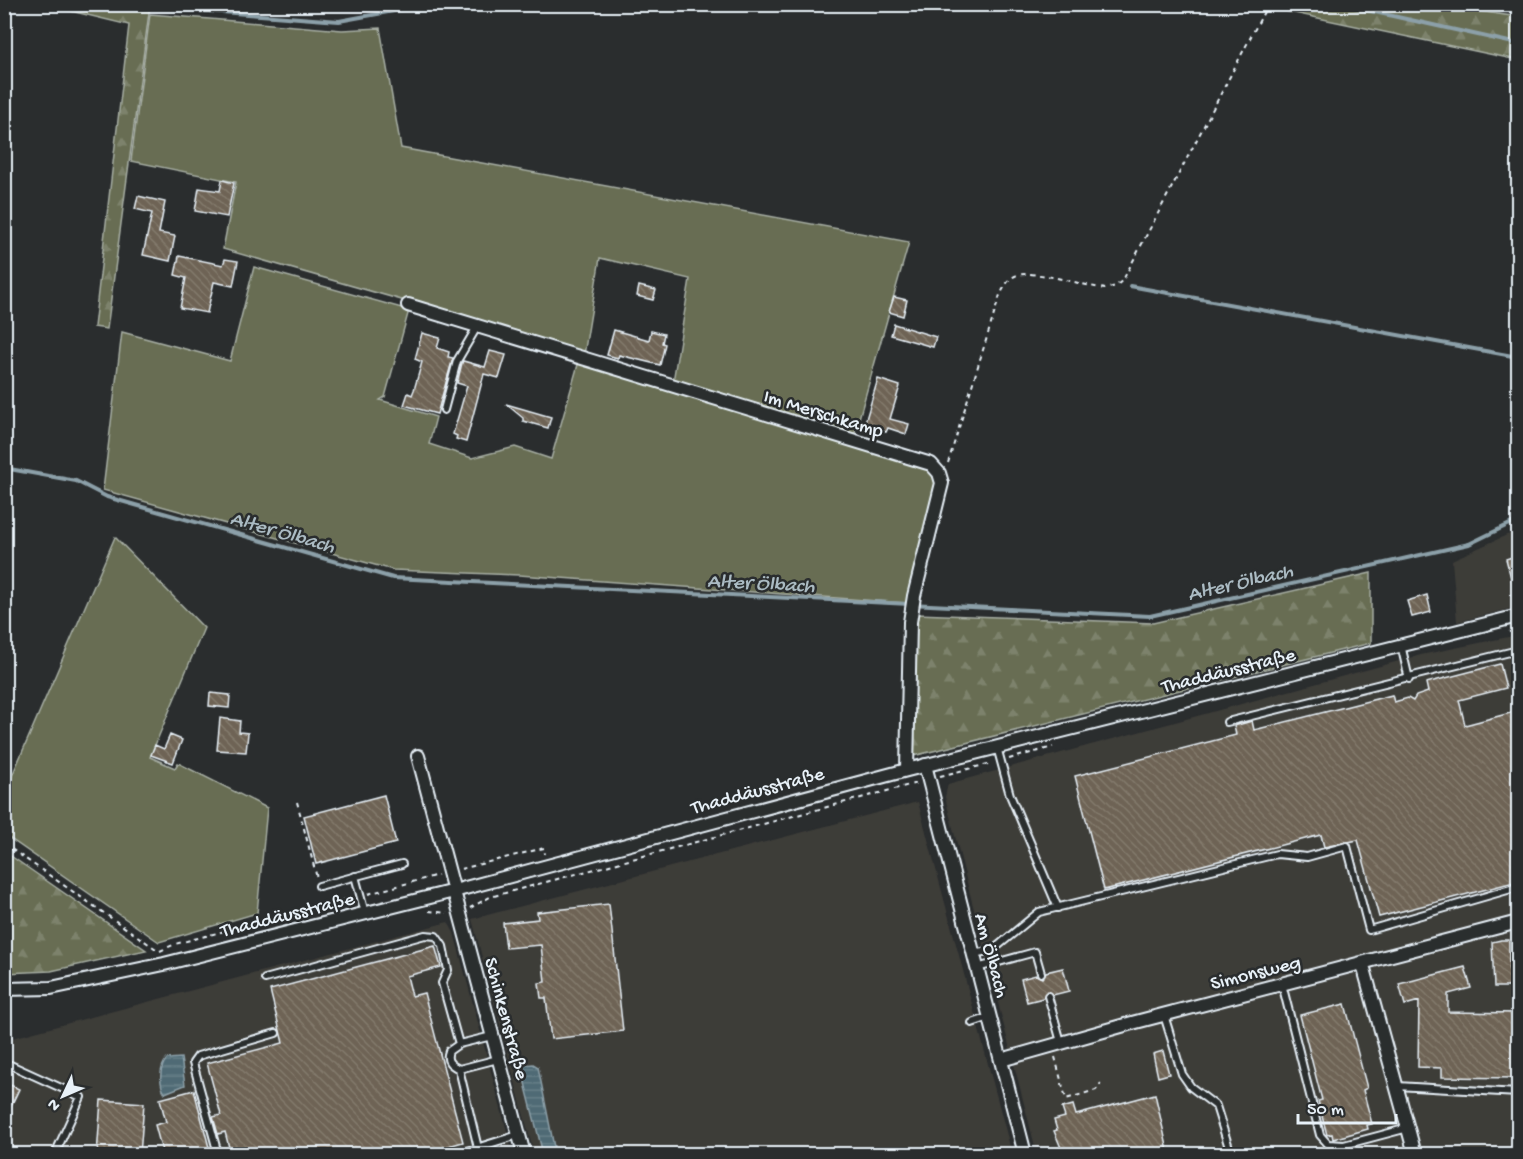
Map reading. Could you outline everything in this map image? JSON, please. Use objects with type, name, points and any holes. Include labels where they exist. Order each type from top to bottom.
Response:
[{"type":"street","name":"Im Merschkamp","points":[[408,305],[931,464],[939,473]]},
{"type":"street","points":[[907,770],[910,622],[914,596],[942,483],[939,473]]},
{"type":"street","name":"Thaddäusstraße","points":[[4,989],[51,988],[98,980],[454,891],[925,765],[1518,616]]},
{"type":"street","name":"Schinkenstraße","points":[[418,756],[524,1155]]},
{"type":"street","name":"Am Ölbach","points":[[925,765],[1025,1155]]},
{"type":"street","name":"Simonsweg","points":[[1000,1060],[1518,922]]},
{"type":"street","points":[[1363,964],[1415,1155]]},
{"type":"lane","points":[[444,410],[457,361],[477,327]]},
{"type":"lane","points":[[1401,645],[1409,678]]},
{"type":"lane","points":[[1227,722],[1518,650]]},
{"type":"lane","points":[[996,747],[1010,795],[1058,908]]},
{"type":"lane","points":[[973,955],[993,950],[1039,912],[1277,854],[1306,857],[1347,846],[1369,930],[1518,887]]},
{"type":"lane","points":[[319,886],[402,864]]},
{"type":"lane","points":[[355,876],[365,914]]},
{"type":"lane","points":[[265,979],[425,935],[436,936],[442,946],[448,970],[442,983],[459,1044]]},
{"type":"lane","points":[[976,968],[1035,952],[1041,973]]},
{"type":"lane","points":[[1282,984],[1320,1134],[1328,1144],[1344,1145],[1408,1128]]},
{"type":"lane","points":[[1048,996],[1056,1044]]},
{"type":"lane","points":[[1164,1015],[1182,1074],[1191,1087],[1216,1106],[1230,1155]]},
{"type":"lane","points":[[972,1023],[990,1017]]},
{"type":"lane","points":[[218,1155],[193,1063],[198,1056],[276,1033]]},
{"type":"lane","points":[[478,1148],[459,1070],[450,1064],[447,1056],[448,1051],[459,1044],[492,1035]]},
{"type":"lane","points":[[459,1070],[498,1059]]},
{"type":"lane","points":[[4,1062],[81,1097],[55,1155]]},
{"type":"lane","points":[[1396,1086],[1518,1093]]},
{"type":"lane","points":[[458,1155],[518,1135]]},
{"type":"path","points":[[939,473],[946,469],[1000,295],[1006,283],[1016,276],[1029,273],[1105,289],[1116,286],[1123,280],[1268,4]]},
{"type":"path","points":[[1507,633],[1518,630]]},
{"type":"path","points":[[429,911],[442,914],[478,906],[490,897],[1058,746]]},
{"type":"path","points":[[297,802],[319,886]]},
{"type":"path","points":[[4,844],[159,951]]},
{"type":"path","points":[[152,955],[175,944],[544,848],[552,880]]},
{"type":"path","points":[[1056,1044],[1066,1099],[1095,1090],[1101,1083]]},
{"type":"shaded area","points":[[1518,530],[1518,607],[1457,622],[1452,560]]},
{"type":"shaded area","points":[[1518,635],[1518,1154],[1037,1154],[945,797],[948,784],[1421,655]]},
{"type":"shaded area","points":[[918,802],[1012,1154],[534,1154],[472,919]]},
{"type":"shaded area","points":[[448,922],[454,933],[513,1154],[5,1154],[5,1040]]},
{"type":"green space","points":[[1277,4],[1440,5],[1518,17],[1518,60],[1275,9]]},
{"type":"green space","points":[[46,5],[150,5],[107,329],[94,327],[129,25]]},
{"type":"green space","points":[[150,14],[342,30],[380,28],[401,148],[909,242],[854,436],[673,382],[690,279],[600,258],[584,355],[535,338],[223,249],[236,182],[131,161]]},
{"type":"green space","points":[[254,267],[409,310],[385,397],[380,400],[436,417],[429,444],[472,458],[515,447],[551,459],[579,361],[928,468],[937,483],[906,603],[519,575],[393,570],[103,490],[122,332],[230,361]]},
{"type":"green space","points":[[115,537],[204,628],[150,757],[175,768],[178,763],[267,808],[257,913],[159,942],[5,835],[5,792]]},
{"type":"green space","points":[[1371,573],[1371,643],[913,756],[917,614],[1153,623]]},
{"type":"green space","points":[[5,852],[146,950],[51,971],[5,973]]},
{"type":"water","points":[[181,1058],[185,1085],[165,1093],[161,1081],[164,1062],[167,1059]]},
{"type":"water","points":[[533,1064],[538,1067],[554,1147],[548,1152],[542,1150],[522,1071],[525,1065]]},
{"type":"building","points":[[222,180],[234,183],[227,217],[195,211],[199,188],[220,191]]},
{"type":"building","points":[[138,196],[165,202],[159,233],[175,236],[170,261],[143,255],[152,213],[135,209]]},
{"type":"building","points":[[179,256],[223,265],[225,259],[238,261],[233,286],[214,282],[207,313],[180,308],[186,278],[175,275]]},
{"type":"building","points":[[639,286],[656,290],[653,300],[637,296]]},
{"type":"building","points":[[894,297],[907,300],[903,316],[889,312]]},
{"type":"building","points":[[894,324],[936,337],[933,347],[891,335]]},
{"type":"building","points":[[614,330],[649,340],[651,331],[664,334],[662,343],[665,344],[660,365],[619,355],[618,358],[607,355]]},
{"type":"building","points":[[422,333],[440,338],[437,348],[449,352],[448,357],[453,358],[437,414],[404,405],[408,393],[412,395],[422,362],[415,359]]},
{"type":"building","points":[[490,351],[506,355],[499,378],[484,374],[466,442],[456,439],[457,436],[453,434],[467,386],[457,383],[462,363],[463,361],[485,367]]},
{"type":"building","points":[[878,379],[900,386],[890,419],[909,424],[906,434],[888,428],[886,432],[864,426]]},
{"type":"building","points":[[506,404],[551,417],[548,428],[523,421],[523,418]]},
{"type":"building","points":[[1518,555],[1518,593],[1515,593],[1506,559]]},
{"type":"building","points":[[1427,595],[1431,612],[1412,617],[1407,601]]},
{"type":"building","points":[[1500,664],[1506,688],[1459,700],[1465,725],[1518,711],[1518,881],[1379,917],[1358,840],[1324,847],[1321,835],[1104,890],[1075,776],[1236,735],[1234,726],[1252,721],[1254,730],[1392,695],[1394,702],[1408,698],[1413,701],[1416,696],[1428,692],[1426,683]]},
{"type":"building","points":[[210,693],[230,695],[229,708],[209,706]]},
{"type":"building","points":[[220,718],[240,721],[239,732],[248,733],[246,752],[217,750]]},
{"type":"building","points":[[170,735],[182,740],[173,763],[151,755],[155,745],[164,749]]},
{"type":"building","points":[[384,795],[396,843],[316,864],[304,816]]},
{"type":"building","points":[[609,904],[623,1031],[551,1039],[546,998],[541,998],[539,983],[545,982],[541,945],[506,948],[503,923],[538,919],[537,912]]},
{"type":"building","points":[[1509,940],[1509,969],[1518,960],[1518,987],[1494,987],[1492,942]]},
{"type":"building","points":[[435,946],[441,967],[407,976],[412,996],[424,993],[463,1142],[416,1155],[231,1155],[225,1132],[218,1134],[213,1117],[221,1115],[207,1063],[283,1043],[270,990]]},
{"type":"building","points":[[1465,967],[1471,988],[1448,994],[1448,1012],[1518,1013],[1518,1078],[1442,1077],[1442,1068],[1418,1067],[1419,1001],[1405,1005],[1399,984]]},
{"type":"building","points":[[1063,968],[1069,991],[1053,995],[1047,991],[1043,998],[1027,1002],[1021,979],[1036,975],[1042,978],[1046,972]]},
{"type":"building","points":[[1345,1004],[1367,1088],[1363,1090],[1372,1124],[1367,1125],[1368,1129],[1333,1139],[1332,1134],[1327,1135],[1318,1101],[1322,1100],[1300,1015]]},
{"type":"building","points":[[1163,1051],[1169,1074],[1158,1077],[1153,1054]]},
{"type":"building","points":[[4,1082],[19,1089],[4,1121]]},
{"type":"building","points":[[194,1090],[211,1155],[163,1155],[155,1125],[166,1122],[160,1099]]},
{"type":"building","points":[[1155,1094],[1169,1155],[1064,1155],[1054,1131],[1057,1130],[1054,1120],[1065,1117],[1062,1108],[1073,1105],[1076,1115]]},
{"type":"building","points":[[101,1100],[144,1103],[140,1155],[97,1155]]},
{"type":"waterway","points":[[118,4],[339,21],[432,4]]},
{"type":"waterway","points":[[1339,4],[1518,44]]},
{"type":"waterway","points":[[1130,286],[1518,357]]},
{"type":"waterway","name":"Alter Ölbach","points":[[4,468],[76,481],[107,497],[393,578],[1150,616],[1469,544],[1518,520]]}]
